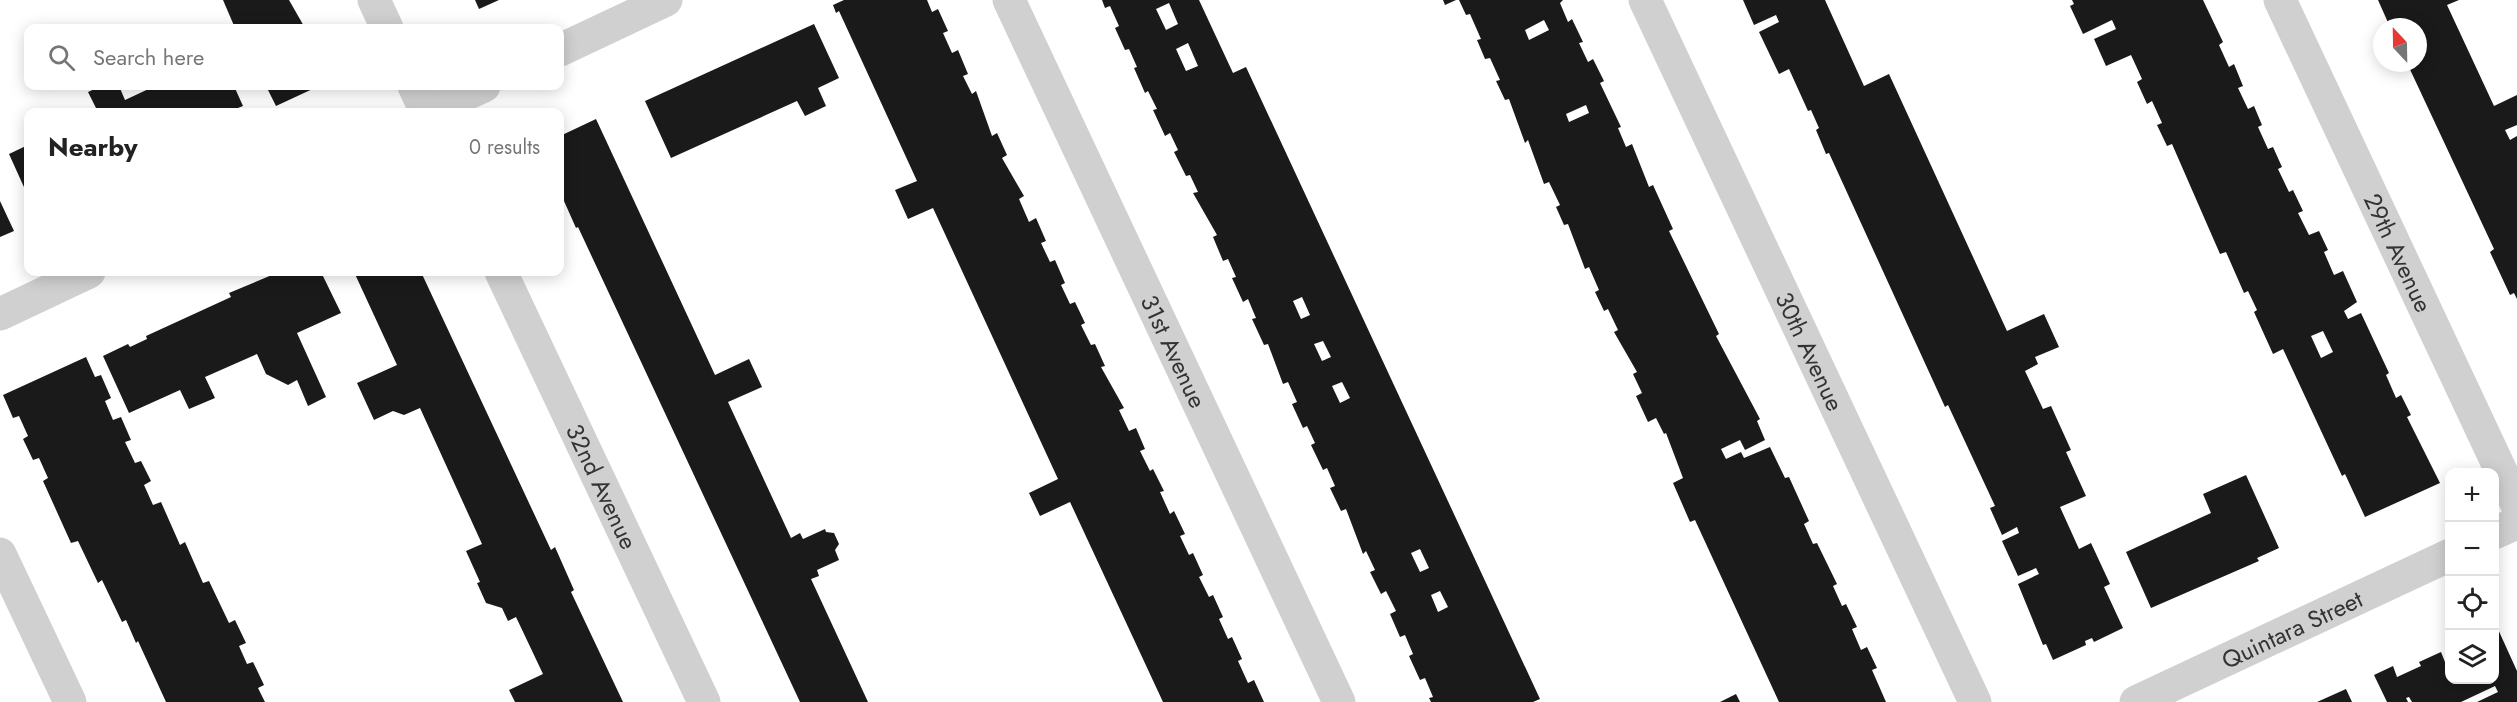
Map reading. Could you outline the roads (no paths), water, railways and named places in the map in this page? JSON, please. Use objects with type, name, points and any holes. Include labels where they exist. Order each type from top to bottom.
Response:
[{"type":"street","points":[[374,0],[385,24]]},
{"type":"street","points":[[564,48],[666,0]]},
{"type":"street","name":"31st Avenue","points":[[1009,0],[1339,702]]},
{"type":"street","name":"30th Avenue","points":[[1645,0],[1975,702]]},
{"type":"street","name":"29th Avenue","points":[[2280,0],[2517,505]]},
{"type":"street","points":[[416,90],[425,108]]},
{"type":"street","points":[[436,108],[475,90]]},
{"type":"street","points":[[0,314],[81,276]]},
{"type":"street","name":"32nd Avenue","points":[[503,276],[704,702]]},
{"type":"street","points":[[2499,531],[2517,523]]},
{"type":"street","points":[[0,554],[70,702]]},
{"type":"street","name":"Quintara Street","points":[[2136,702],[2445,557]]}]
